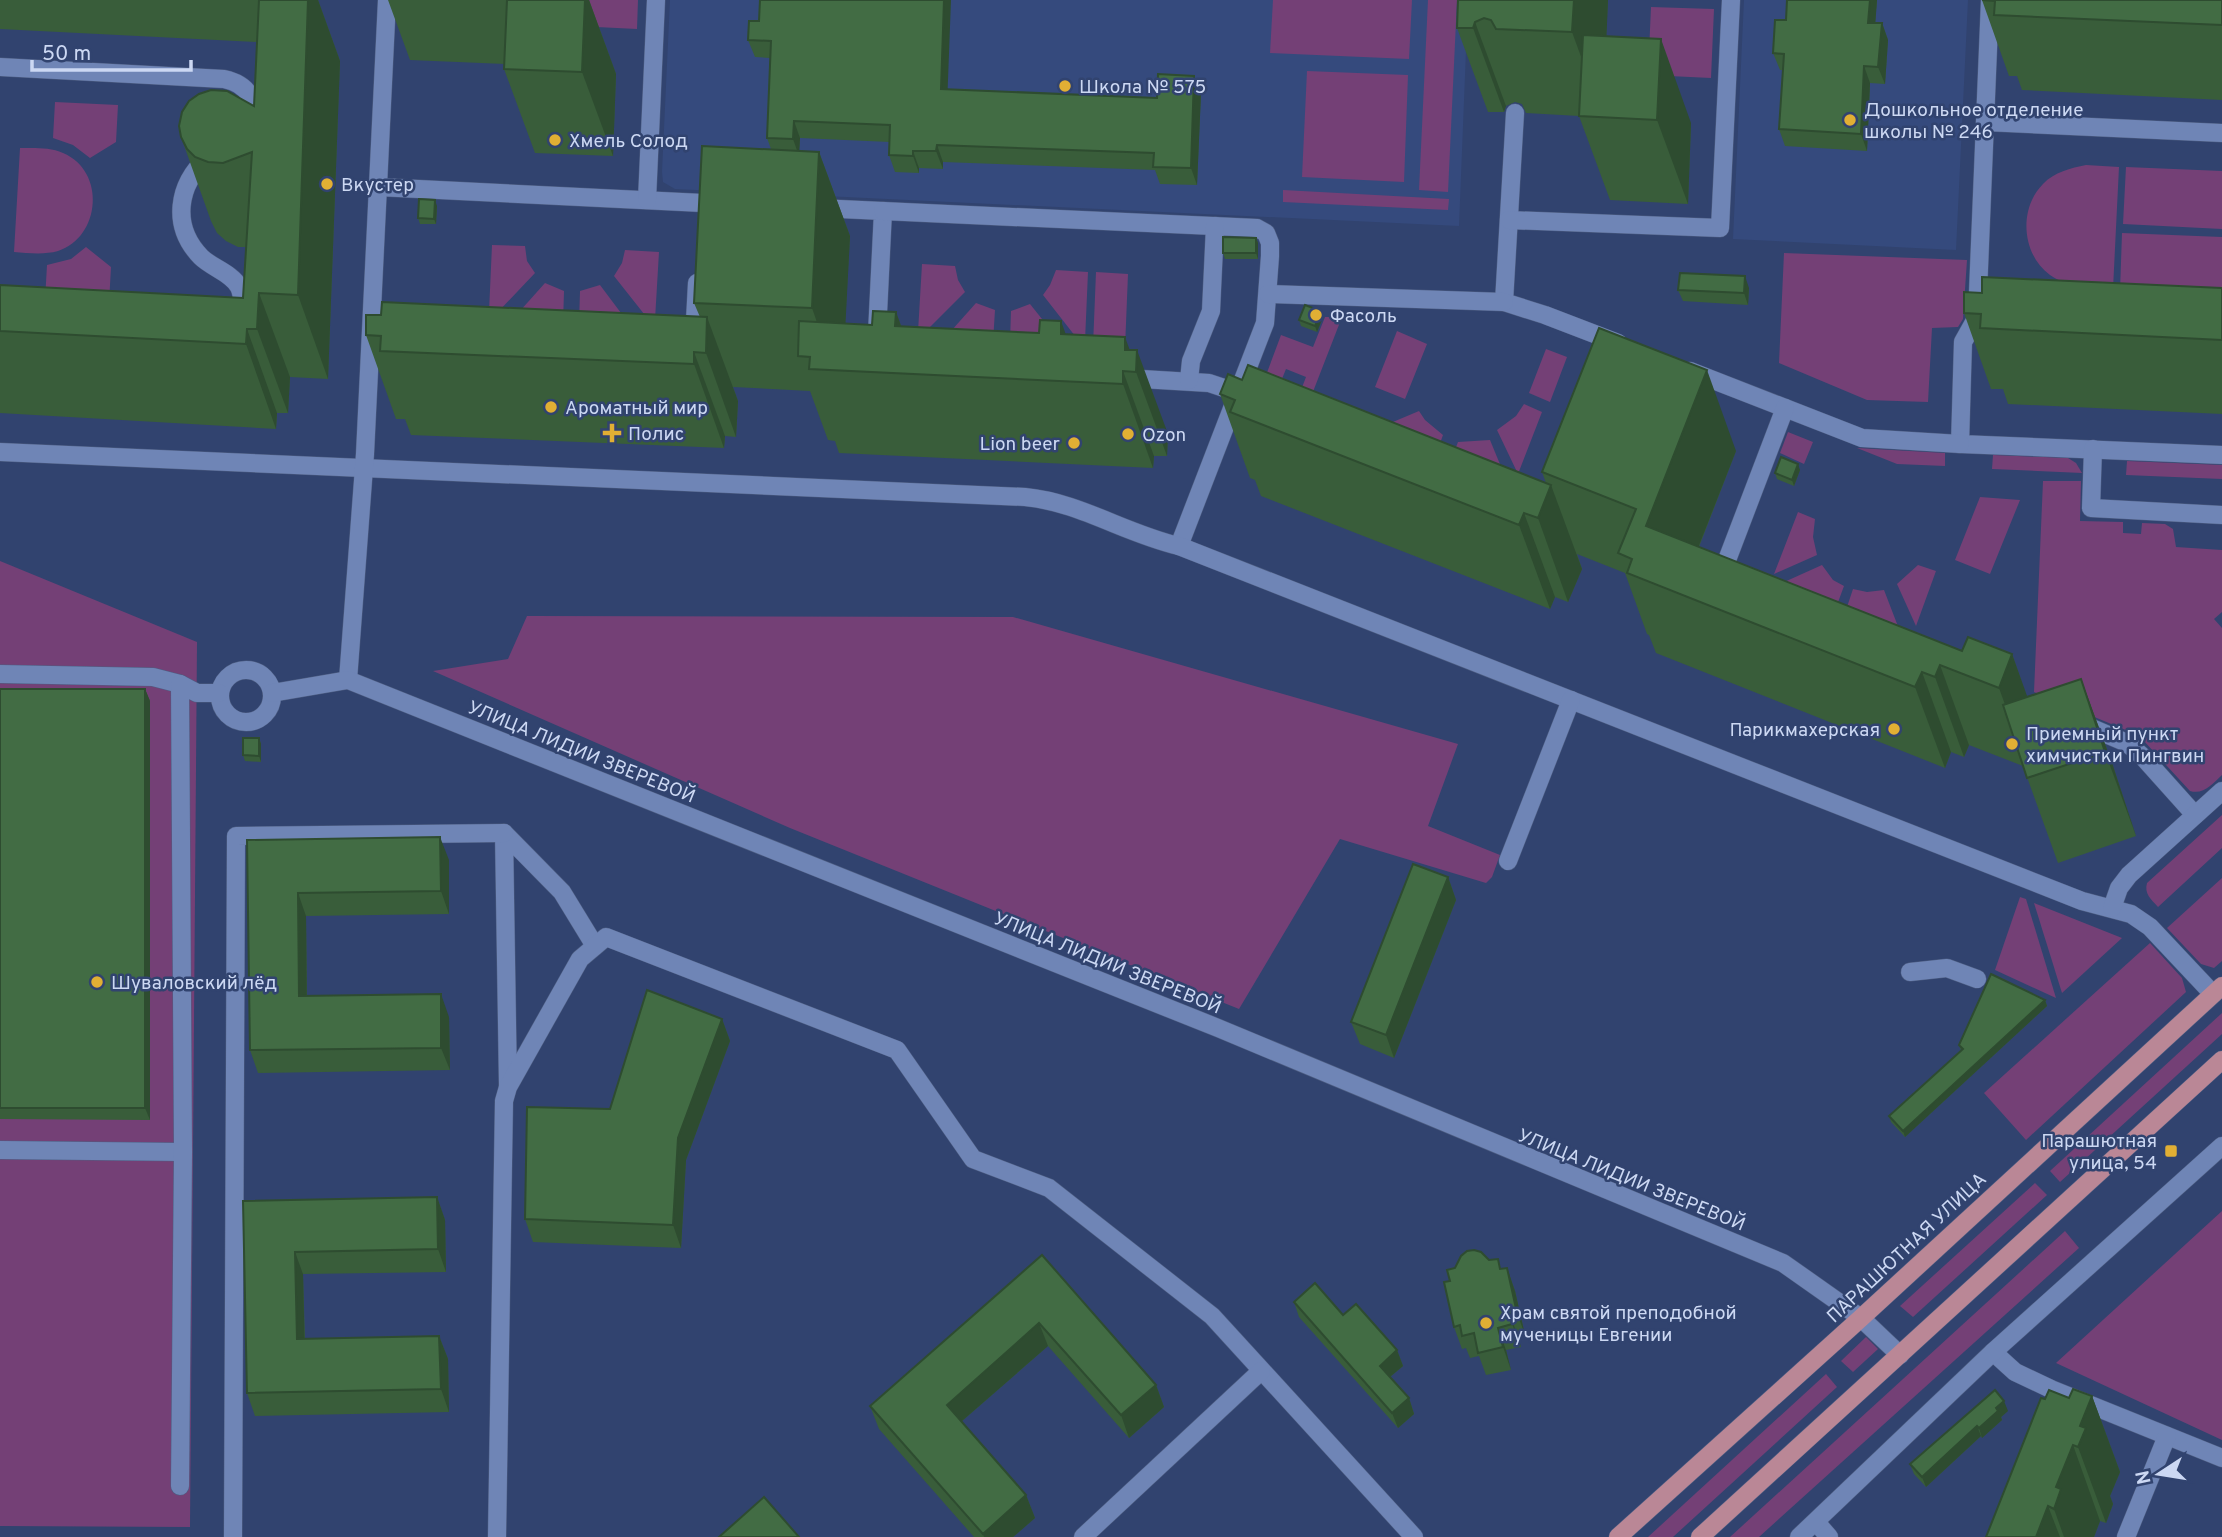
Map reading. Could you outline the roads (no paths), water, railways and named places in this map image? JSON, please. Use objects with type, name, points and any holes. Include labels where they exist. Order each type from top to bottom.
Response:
[{"type":"main road","name":"ПАРАШЮТНАЯ УЛИЦА","points":[[1618,1537],[1861,1318],[2217,990]]},
{"type":"main road","points":[[1700,1537],[2222,1060]]},
{"type":"street","points":[[272,693],[348,680],[377,345],[378,187],[387,0]]},
{"type":"street","points":[[647,200],[656,0]]},
{"type":"street","points":[[1509,220],[1720,228],[1731,0]]},
{"type":"street","points":[[1960,444],[1963,342],[1983,318],[1985,122],[1995,5]]},
{"type":"street","points":[[0,67],[239,82],[251,97],[253,116],[247,135],[207,158],[188,179],[180,207],[186,237],[202,258],[226,274],[239,287],[243,307],[238,325],[228,335]]},
{"type":"street","points":[[1504,302],[1515,113]]},
{"type":"street","points":[[1985,122],[2222,133]]},
{"type":"street","points":[[378,187],[737,204]]},
{"type":"street","points":[[700,224],[701,203]]},
{"type":"street","points":[[803,207],[1257,228],[1266,233],[1270,243],[1265,323],[1179,546]]},
{"type":"street","points":[[876,355],[883,211]]},
{"type":"street","points":[[1189,380],[1191,361],[1211,311],[1216,226]]},
{"type":"street","points":[[692,361],[697,271]]},
{"type":"street","points":[[1268,294],[1504,302],[1545,314],[1625,350]]},
{"type":"street","points":[[1668,362],[1862,438],[2222,455]]},
{"type":"street","points":[[1113,378],[1209,383],[1260,401]]},
{"type":"street","points":[[1731,586],[1718,581],[1785,408]]},
{"type":"street","points":[[2093,449],[2091,508],[2222,515]]},
{"type":"street","points":[[0,452],[1033,497],[1058,502],[1150,539],[1179,546],[2082,901],[2131,914],[2150,926],[2217,990]]},
{"type":"street","points":[[250,669],[263,675],[271,686],[272,693],[268,710],[262,717],[246,722],[237,721],[223,710],[219,693],[230,674],[250,669]]},
{"type":"street","points":[[0,674],[153,677],[180,684],[197,693],[219,693]]},
{"type":"street","name":"УЛИЦА ЛИДИИ ЗВЕРЕВОЙ","points":[[348,680],[1218,1028],[1783,1264],[1861,1318],[1900,1354]]},
{"type":"street","points":[[180,684],[183,1152],[180,1486]]},
{"type":"street","points":[[1508,861],[1571,700]]},
{"type":"street","points":[[2059,715],[2127,743],[2195,815]]},
{"type":"street","points":[[2112,908],[2119,888],[2129,875],[2222,790]]},
{"type":"street","points":[[233,1537],[236,836],[504,834],[562,892],[596,946]]},
{"type":"street","points":[[496,1537],[503,1115],[508,1087],[504,834]]},
{"type":"street","points":[[508,1087],[580,959],[606,937],[897,1050],[974,1159],[1049,1188],[1212,1315],[1414,1537]]},
{"type":"street","points":[[1910,972],[1947,968],[1977,979]]},
{"type":"street","points":[[1799,1537],[1993,1352],[2222,1146]]},
{"type":"street","points":[[0,1150],[183,1152]]},
{"type":"street","points":[[1993,1352],[2015,1372],[2049,1396],[2168,1436],[2222,1458]]},
{"type":"street","points":[[1083,1537],[1261,1371]]},
{"type":"street","points":[[2126,1537],[2168,1436]]},
{"type":"street","points":[[1816,1522],[1829,1537]]},
{"type":"place","name":"Школа № 575","points":[[1065,86]]},
{"type":"place","name":"Дошкольное отделение школы № 246","points":[[1850,120]]},
{"type":"place","name":"Хмель Солод","points":[[555,140]]},
{"type":"place","name":"Вкустер","points":[[327,184]]},
{"type":"place","name":"Фасоль","points":[[1316,315]]},
{"type":"place","name":"Ароматный мир","points":[[551,407]]},
{"type":"place","name":"Полис","points":[[612,433]]},
{"type":"place","name":"Ozon","points":[[1128,434]]},
{"type":"place","name":"Lion beer","points":[[1074,443]]},
{"type":"place","name":"Парикмахерская","points":[[1894,729]]},
{"type":"place","name":"Приемный пункт химчистки Пингвин","points":[[2012,744]]},
{"type":"place","name":"Шуваловский лёд","points":[[97,982]]},
{"type":"place","name":"Парашютная улица, 54","points":[[2171,1151]]},
{"type":"place","name":"Храм святой преподобной мученицы Евгении","points":[[1486,1323]]}]
